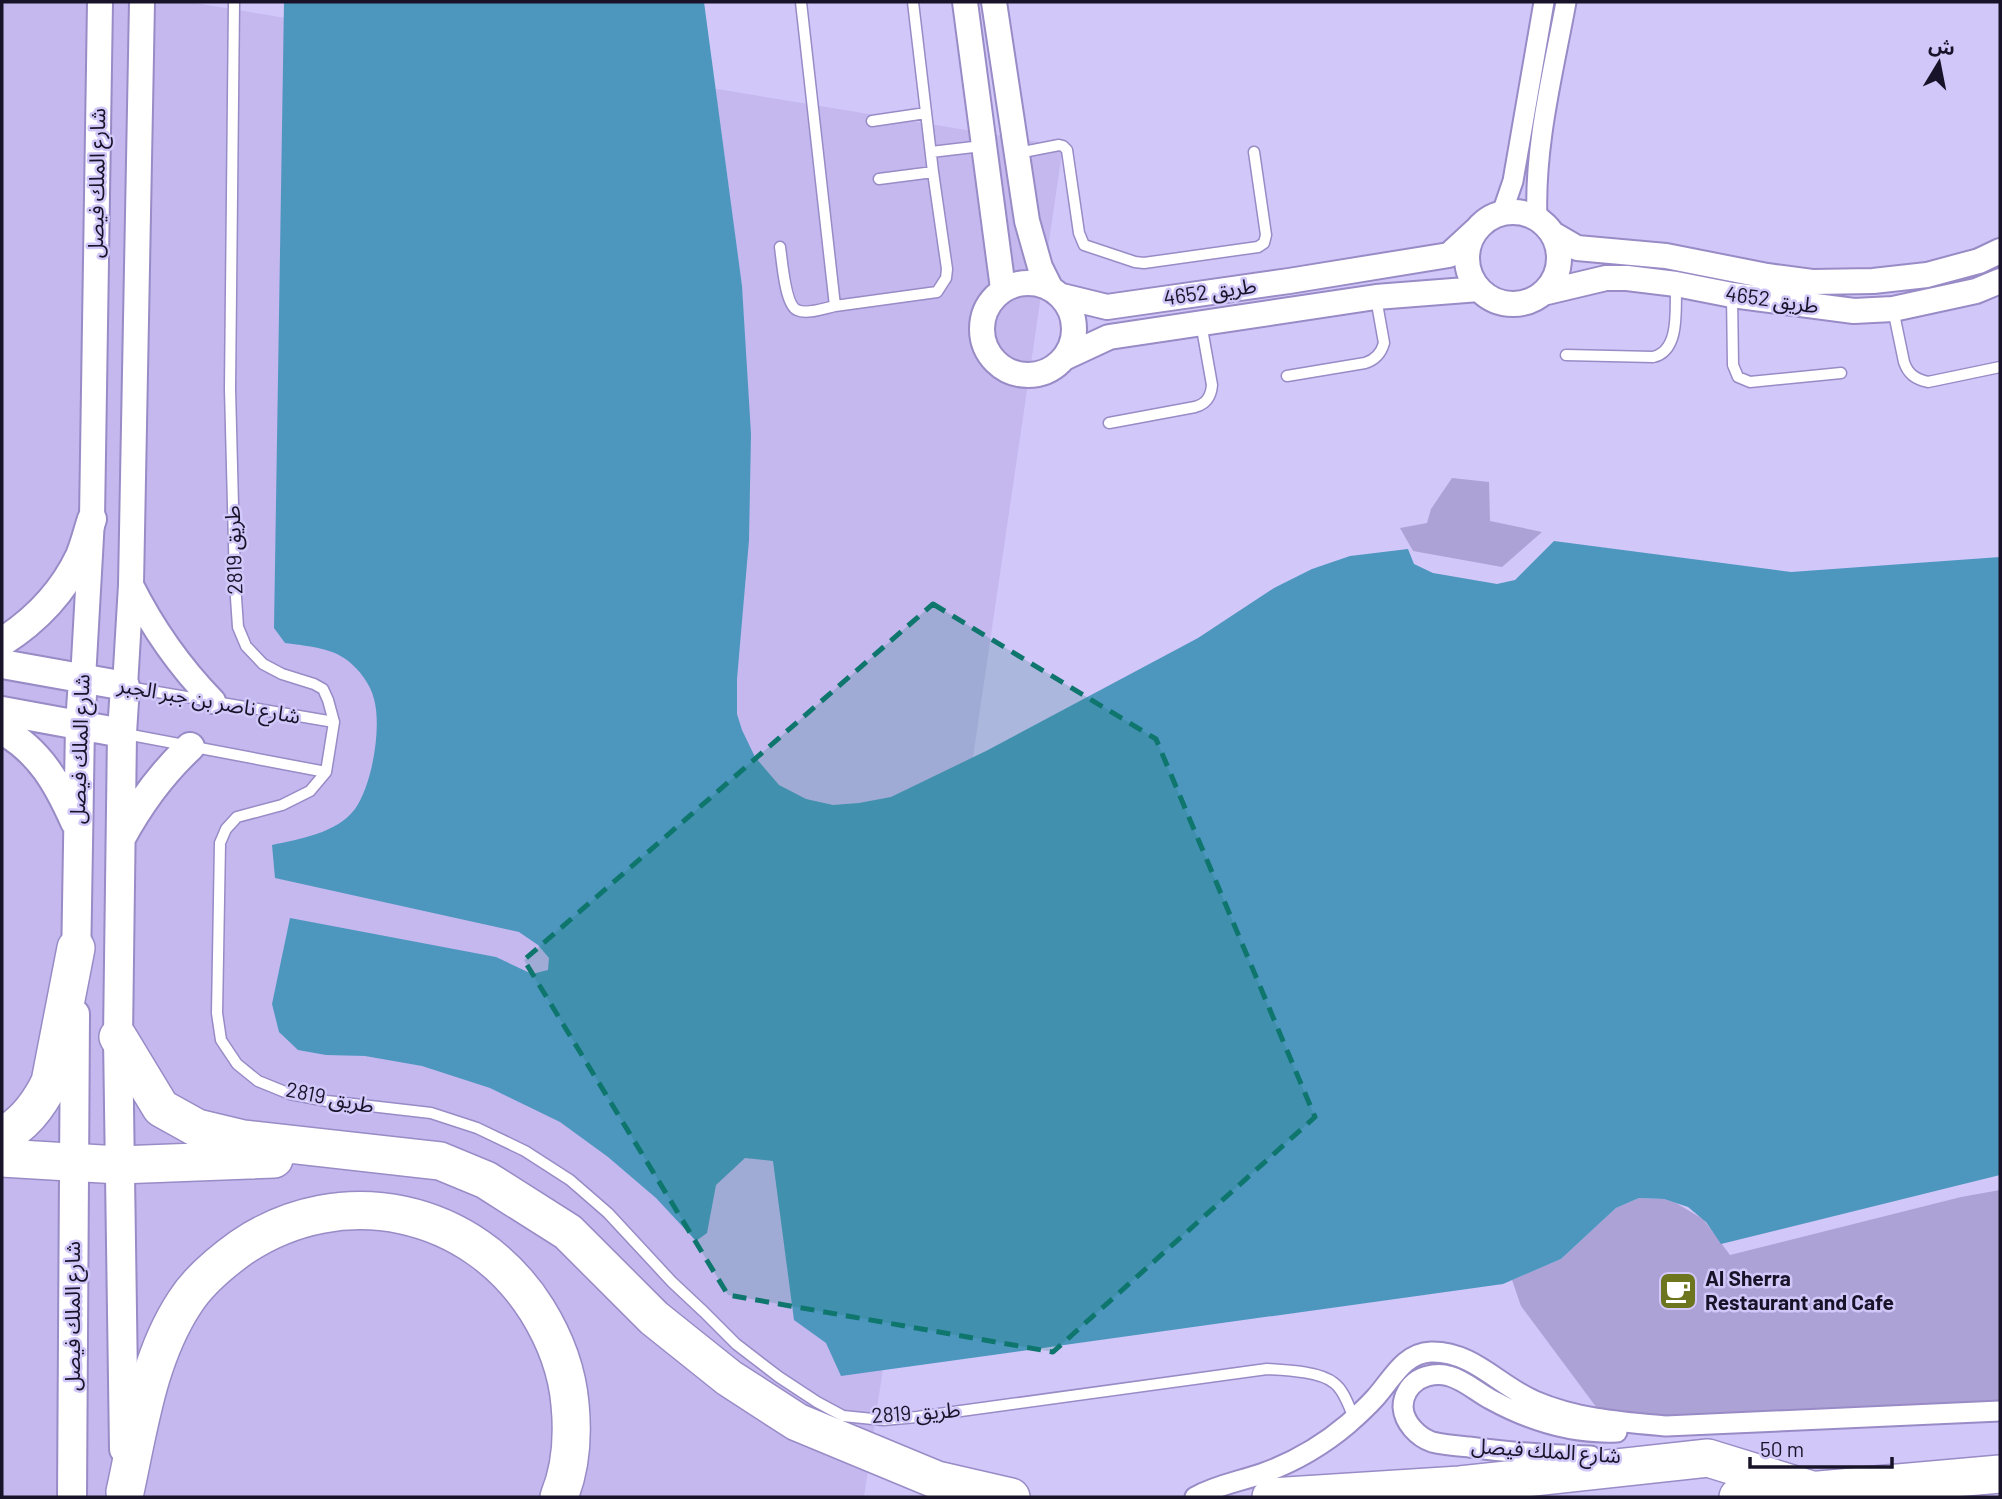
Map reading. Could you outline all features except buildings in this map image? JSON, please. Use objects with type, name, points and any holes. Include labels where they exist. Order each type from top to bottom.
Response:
[{"type":"highway","points":[[2,1136],[23,1123],[50,1082],[76,948]]},
{"type":"highway","points":[[118,1037],[161,1108],[197,1128],[243,1139],[440,1161],[486,1180],[568,1232],[654,1318],[729,1377],[797,1422],[937,1480],[1011,1497]]},
{"type":"highway","points":[[2,1158],[118,1165],[384,1155]]},
{"type":"highway","points":[[124,1495],[161,1345],[186,1300],[220,1262],[263,1233],[308,1216],[356,1210],[405,1214],[450,1230],[492,1256],[525,1291],[552,1334],[568,1382],[572,1433],[565,1483],[559,1497]]},
{"type":"highway","points":[[1271,1497],[1460,1485],[1708,1458],[1815,1491]]},
{"type":"highway","points":[[1738,1497],[2000,1474]]},
{"type":"main road","points":[[2,642],[35,618],[61,589],[80,556],[92,519]]},
{"type":"main road","name":"شارع ناصر بن جبر الجبر","points":[[2,664],[125,686]]},
{"type":"main road","name":"شارع الملك فيصل","points":[[72,1497],[77,827],[83,679]]},
{"type":"main road","name":"شارع الملك فيصل","points":[[124,1495],[118,1037],[125,686]]},
{"type":"main road","points":[[2,711],[122,733]]},
{"type":"main road","points":[[2,730],[42,763],[60,789],[77,827]]},
{"type":"main road","points":[[120,841],[150,790],[190,747]]},
{"type":"street","name":"شارع الملك فيصل","points":[[83,679],[92,519],[100,2]]},
{"type":"street","name":"شارع الملك فيصل","points":[[125,686],[131,585],[142,2]]},
{"type":"street","points":[[965,2],[1003,289]]},
{"type":"street","points":[[995,2],[1027,221],[1040,267],[1071,310],[1075,324],[1074,340],[1066,357],[1053,369],[1036,375],[1020,375],[1002,368],[985,347],[983,317],[989,303],[1003,289],[1019,283],[1035,283],[1056,292]]},
{"type":"street","points":[[1502,214],[1513,181],[1544,2]]},
{"type":"street","points":[[1545,226],[1526,214],[1514,212],[1487,220],[1475,232],[1467,261],[1471,276],[1479,289],[1490,298],[1503,303],[1518,304],[1543,293],[1553,281],[1559,265],[1559,249],[1545,226],[1536,184],[1566,2]]},
{"type":"street","name":"طريق 4652","points":[[1545,226],[1577,248],[1666,256],[1812,282],[1873,281],[1927,275],[1979,261],[2000,251]]},
{"type":"street","name":"طريق 4652","points":[[1056,292],[1107,307],[1449,255],[1475,232]]},
{"type":"street","name":"طريق 4652","points":[[1543,293],[1606,278],[1676,284],[1732,295],[1854,311],[1893,309],[1976,291],[2000,282]]},
{"type":"street","name":"طريق 4652","points":[[1066,357],[1109,337],[1376,297],[1479,289]]},
{"type":"street","points":[[131,585],[158,635],[213,701]]},
{"type":"street","name":"شارع الملك فيصل","points":[[1195,1497],[1213,1488],[1287,1463],[1312,1450],[1376,1398],[1397,1370],[1416,1356],[1428,1352],[1468,1360],[1511,1389],[1555,1409],[1598,1420],[1666,1426]]},
{"type":"street","name":"شارع الملك فيصل","points":[[1708,1458],[1519,1454],[1433,1442],[1412,1428],[1405,1414],[1404,1399],[1418,1380],[1444,1374],[1459,1379],[1483,1395],[1524,1415],[1572,1430],[1593,1432],[1628,1432],[1666,1426],[2000,1411]]},
{"type":"lane","name":"طريق 2819","points":[[234,2],[230,388],[235,583],[239,627],[246,646],[263,664],[323,690],[334,722],[326,772],[310,791],[282,805],[237,817],[226,829],[220,844],[217,1013],[221,1040],[237,1064],[258,1081],[290,1094],[431,1113],[477,1128],[524,1151],[570,1180],[608,1213],[672,1282],[736,1344],[779,1377],[843,1416],[883,1420],[916,1417],[1267,1369],[1292,1370],[1334,1383],[1354,1418]]},
{"type":"lane","points":[[801,2],[835,306]]},
{"type":"lane","points":[[780,247],[788,299],[793,308],[801,311],[937,292],[943,286],[947,269],[912,2]]},
{"type":"lane","points":[[872,121],[926,113]]},
{"type":"lane","points":[[931,152],[985,146]]},
{"type":"lane","points":[[1017,153],[1063,146],[1067,150],[1079,233],[1084,245],[1144,263],[1258,247],[1264,243],[1266,235],[1254,152]]},
{"type":"lane","points":[[879,179],[933,172]]},
{"type":"lane","points":[[1566,355],[1653,357],[1665,352],[1672,341],[1676,284]]},
{"type":"lane","points":[[1732,295],[1733,365],[1738,377],[1749,382],[1840,373]]},
{"type":"lane","points":[[1287,376],[1365,363],[1376,358],[1384,343],[1376,297]]},
{"type":"lane","points":[[1893,309],[1904,362],[1912,376],[1928,382],[2000,366]]},
{"type":"lane","points":[[1109,424],[1205,403],[1212,385],[1201,323]]},
{"type":"lane","name":"شارع ناصر بن جبر الجبر","points":[[125,686],[334,722]]},
{"type":"lane","points":[[122,733],[326,772]]},
{"type":"highlighted area","points":[[933,604],[1156,739],[1315,1117],[1053,1352],[728,1295],[524,960]]},
{"type":"shaded area","points":[[2,2],[189,2],[1063,146],[864,1497],[2,1497]]},
{"type":"shaded area","points":[[1452,478],[1489,482],[1490,521],[1542,532],[1502,567],[1413,551],[1400,528],[1427,523],[1431,509]]},
{"type":"shaded area","points":[[2000,1190],[2000,1416],[1611,1427],[1521,1306],[1512,1280],[1561,1259],[1616,1208],[1639,1198],[1664,1199],[1703,1219],[1730,1255],[1961,1197]]},
{"type":"water","points":[[284,2],[704,2],[742,286],[751,434],[749,540],[737,679],[737,714],[755,757],[779,785],[806,799],[833,805],[891,797],[986,751],[1198,638],[1274,588],[1312,569],[1350,556],[1408,549],[1414,564],[1433,573],[1497,584],[1515,580],[1554,541],[1791,572],[2000,557],[2000,1175],[1721,1244],[1706,1222],[1688,1207],[1664,1199],[1639,1198],[1616,1208],[1561,1259],[1503,1284],[841,1376],[826,1343],[794,1320],[773,1161],[745,1158],[716,1185],[707,1233],[696,1241],[656,1198],[608,1157],[560,1122],[490,1088],[422,1066],[365,1056],[326,1055],[298,1050],[279,1032],[272,1004],[290,918],[496,957],[532,974],[548,970],[549,958],[538,945],[519,932],[275,878],[272,845],[328,829],[355,809],[371,771],[377,725],[370,688],[351,664],[325,650],[285,643],[274,628]]},
{"type":"place","name":"Al Sherra Restaurant and Cafe","points":[[1678,1291]]}]
